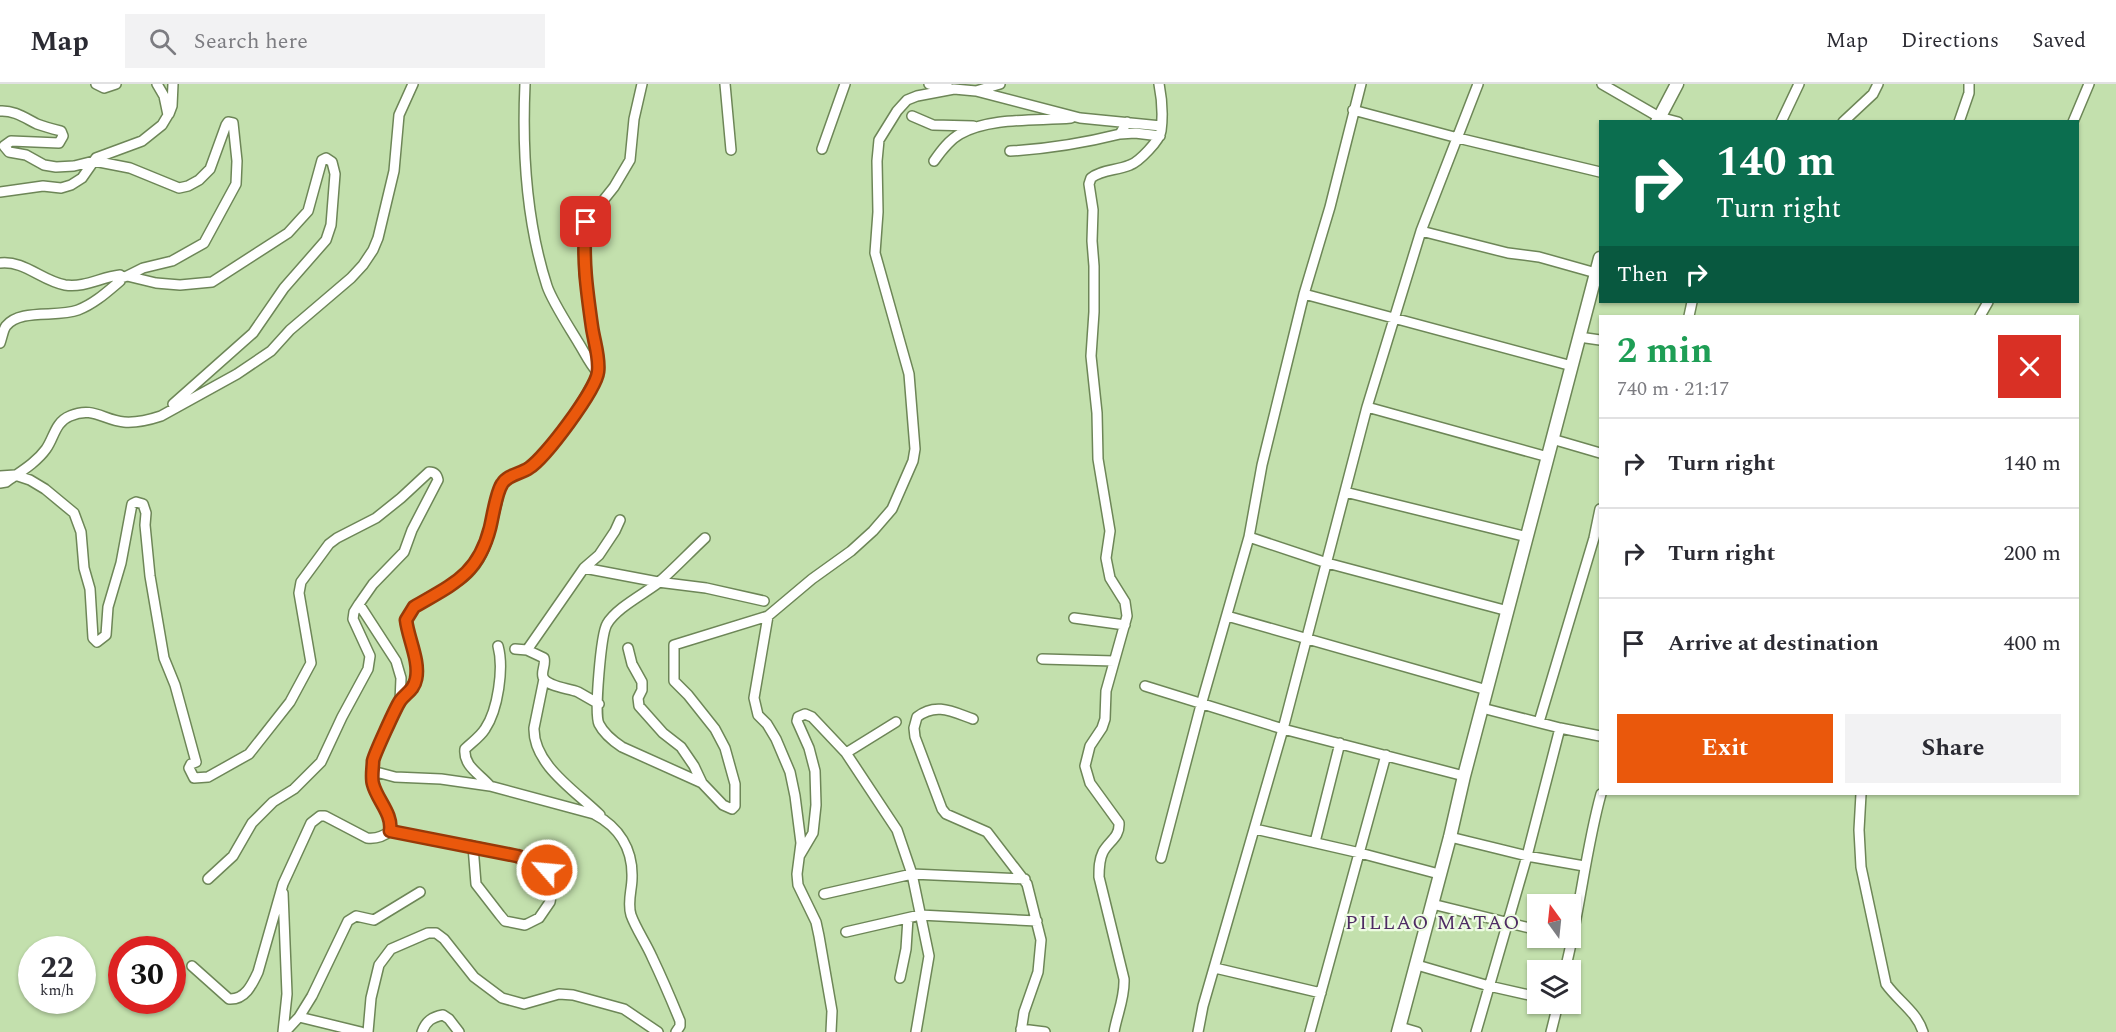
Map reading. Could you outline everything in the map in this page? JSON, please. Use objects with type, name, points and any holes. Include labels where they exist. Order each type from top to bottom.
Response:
[{"type":"street","points":[[96,84],[105,88],[116,84]]},
{"type":"street","points":[[157,84],[164,96],[168,115]]},
{"type":"street","points":[[0,111],[7,110],[24,116],[45,127],[61,131],[63,136],[59,143],[11,141],[2,146],[9,152],[26,155],[44,165],[74,166],[94,161],[107,153],[142,141],[162,125],[172,106],[173,84]]},
{"type":"street","points":[[0,483],[37,460],[46,449],[59,423],[68,417],[94,412],[126,423],[156,418],[237,374],[271,351],[290,330],[351,278],[363,265],[378,238],[394,171],[399,115],[413,84]]},
{"type":"street","points":[[525,84],[526,182],[533,229],[547,288],[588,362],[598,373]]},
{"type":"street","points":[[390,831],[391,822],[373,784],[374,759],[400,702],[412,688],[416,678],[416,667],[406,620],[414,607],[471,571],[488,536],[501,484],[509,476],[531,468],[546,453],[589,393],[598,373],[584,272],[586,222],[614,187],[630,160],[634,119],[642,84]]},
{"type":"street","points":[[725,84],[731,150]]},
{"type":"street","points":[[822,149],[845,84]]},
{"type":"street","points":[[929,84],[976,91],[1080,118]]},
{"type":"street","points":[[976,91],[1000,84]]},
{"type":"street","points":[[1114,1032],[1117,1013],[1125,991],[1124,979],[1099,877],[1099,866],[1104,850],[1118,835],[1119,823],[1090,783],[1085,765],[1090,746],[1105,719],[1106,691],[1125,625],[1126,608],[1110,578],[1106,558],[1110,531],[1098,459],[1097,413],[1091,356],[1094,266],[1089,184],[1090,178],[1100,172],[1131,165],[1142,158],[1160,131],[1162,99],[1159,84]]},
{"type":"street","points":[[1161,858],[1201,705],[1249,537],[1262,465],[1304,294],[1330,207],[1361,84]]},
{"type":"street","points":[[1198,1032],[1283,729],[1367,407],[1421,231],[1478,84]]},
{"type":"street","points":[[1602,84],[1658,119],[1677,84]]},
{"type":"street","points":[[1782,120],[1799,84]]},
{"type":"street","points":[[1845,120],[1873,94],[1878,84]]},
{"type":"street","points":[[1960,120],[1969,93],[1969,84]]},
{"type":"street","points":[[2074,120],[2090,84]]},
{"type":"street","points":[[628,648],[632,664],[642,682],[642,690],[638,698],[639,706],[663,733],[681,747],[702,783],[728,808],[732,809],[735,806],[735,784],[725,748],[714,729],[674,681],[674,645],[768,616],[851,550],[873,531],[892,509],[913,461],[914,436],[909,374],[875,254],[879,140],[907,99],[954,89]]},
{"type":"street","points":[[1353,110],[1599,172]]},
{"type":"street","points":[[912,116],[933,125],[978,126],[1013,121],[1080,118],[1127,122],[1160,131]]},
{"type":"street","points":[[0,343],[5,327],[13,320],[26,316],[65,314],[77,310],[101,297],[124,277],[143,268],[172,261],[204,243],[236,184],[237,161],[233,123],[228,122],[226,125],[210,169],[199,180],[188,186],[171,187],[148,174],[94,161]]},
{"type":"street","points":[[1120,134],[1127,122]]},
{"type":"street","points":[[934,161],[959,135],[978,126]]},
{"type":"street","points":[[1010,151],[1044,149],[1120,134],[1160,131]]},
{"type":"street","points":[[0,263],[8,262],[19,265],[55,282],[67,285],[86,284],[120,275],[156,283],[180,285],[212,282],[288,233],[298,224],[308,211],[322,160],[326,158],[332,162],[335,174],[331,225],[326,240],[284,288],[253,333],[156,418]]},
{"type":"street","points":[[0,192],[43,186],[61,188],[71,185],[82,178],[94,161]]},
{"type":"street","points":[[1421,231],[1508,253],[1539,257],[1596,273]]},
{"type":"street","points":[[1417,1032],[1399,1030],[1599,262]]},
{"type":"street","points":[[1304,294],[1572,366]]},
{"type":"street","points":[[1579,337],[1599,340]]},
{"type":"street","points":[[1367,407],[1548,457]]},
{"type":"street","points":[[1552,439],[1599,453]]},
{"type":"street","points":[[0,476],[15,475],[30,480],[45,489],[74,513],[81,532],[84,568],[90,589],[93,638],[97,642],[106,635],[108,607],[121,563],[132,504],[136,502],[143,504],[146,513],[150,576],[164,658],[175,686],[196,762],[189,768],[194,778],[208,777],[249,754],[290,702],[311,663],[299,593],[301,582],[329,544],[376,518],[429,472],[437,475],[438,480],[412,530],[404,552],[392,567],[373,584],[354,612],[353,619],[370,656],[368,669],[321,762],[294,789],[266,809],[252,824],[233,856],[208,879]]},
{"type":"street","points":[[1345,492],[1527,537]]},
{"type":"street","points":[[1539,722],[1594,538],[1599,514]]},
{"type":"street","points":[[528,651],[584,568],[599,555],[620,520]]},
{"type":"street","points":[[1249,537],[1327,563],[1508,611]]},
{"type":"street","points":[[702,783],[617,744],[598,723],[597,713],[600,658],[603,633],[607,623],[658,582],[705,538]]},
{"type":"street","points":[[584,568],[658,582],[706,588],[764,601]]},
{"type":"street","points":[[359,604],[396,661],[401,678],[400,702]]},
{"type":"street","points":[[768,616],[754,698],[758,715],[776,739],[790,772],[795,796],[800,855],[796,874],[798,885],[816,922],[832,1011],[831,1032]]},
{"type":"street","points":[[1227,616],[1487,690]]},
{"type":"street","points":[[1074,618],[1125,625]]},
{"type":"street","points":[[490,786],[471,768],[464,754],[465,749],[483,732],[494,709],[501,658],[498,646]]},
{"type":"street","points":[[515,649],[528,651],[544,658],[546,664],[542,673],[543,679],[534,728],[538,751],[569,790],[606,820],[621,837],[627,848],[632,864],[629,905],[680,1021],[676,1032]]},
{"type":"street","points":[[1042,659],[1114,662]]},
{"type":"street","points":[[543,679],[548,683],[578,692],[599,704]]},
{"type":"street","points":[[1145,686],[1283,729],[1464,776]]},
{"type":"street","points":[[973,719],[944,709],[936,708],[925,711],[917,717],[914,728],[916,744],[946,814],[987,832],[1025,879],[1041,940],[1035,985],[1024,1012],[1021,1030],[1045,1032]]},
{"type":"street","points":[[1482,708],[1599,736]]},
{"type":"street","points":[[800,855],[813,833],[816,805],[815,771],[797,718],[805,714],[812,717],[846,753],[897,830],[912,874],[929,956],[916,1032]]},
{"type":"street","points":[[846,753],[896,722]]},
{"type":"street","points":[[1476,1032],[1527,856],[1560,728]]},
{"type":"street","points":[[1315,842],[1340,743]]},
{"type":"street","points":[[1310,1032],[1386,756]]},
{"type":"street","points":[[373,775],[380,773],[394,777],[441,779],[490,786],[594,814],[606,820]]},
{"type":"street","points":[[1579,894],[1600,795]]},
{"type":"street","points":[[1861,795],[1859,830],[1861,867],[1886,984],[1895,997],[1920,1022],[1923,1032]]},
{"type":"street","points":[[192,966],[229,999],[236,999],[252,986],[283,884],[311,823],[320,816],[325,816],[367,838],[378,838],[390,831],[473,846],[533,861],[547,870],[553,886],[545,912],[539,918],[525,925],[505,921],[476,884],[473,846]]},
{"type":"street","points":[[1255,829],[1439,874]]},
{"type":"street","points":[[1450,837],[1527,856],[1584,866]]},
{"type":"street","points":[[824,894],[912,874],[1025,879]]},
{"type":"street","points":[[283,884],[286,994],[284,1032]]},
{"type":"street","points":[[284,1032],[299,1017],[312,996],[348,921],[356,916],[374,920],[420,892]]},
{"type":"street","points":[[1432,904],[1527,927]]},
{"type":"street","points":[[846,932],[920,915],[1036,921]]},
{"type":"street","points":[[900,978],[906,949],[908,918]]},
{"type":"street","points":[[368,1032],[374,981],[385,956],[391,949],[408,940],[428,933],[436,933],[444,939],[474,977],[502,998],[524,1004],[559,994],[573,994],[624,1010],[658,1032]]},
{"type":"street","points":[[1417,965],[1527,994]]},
{"type":"street","points":[[1215,968],[1321,993]]},
{"type":"street","points":[[1551,1032],[1556,1014]]},
{"type":"street","points":[[422,1032],[426,1023],[432,1018],[443,1015],[459,1032]]},
{"type":"street","points":[[299,1017],[361,1032]]},
{"type":"street","points":[[449,1019],[450,1032]]},
{"type":"district","name":"PILLAO MATAO","points":[[1433,923]]},
{"type":"route","points":[[547,870],[533,861],[517,856],[390,831],[391,822],[375,790],[372,778],[377,751],[400,702],[412,688],[416,678],[416,667],[407,630],[406,620],[409,613],[414,607],[471,571],[488,536],[501,484],[509,476],[531,468],[546,453],[589,393],[598,373],[584,272],[586,222]]}]
